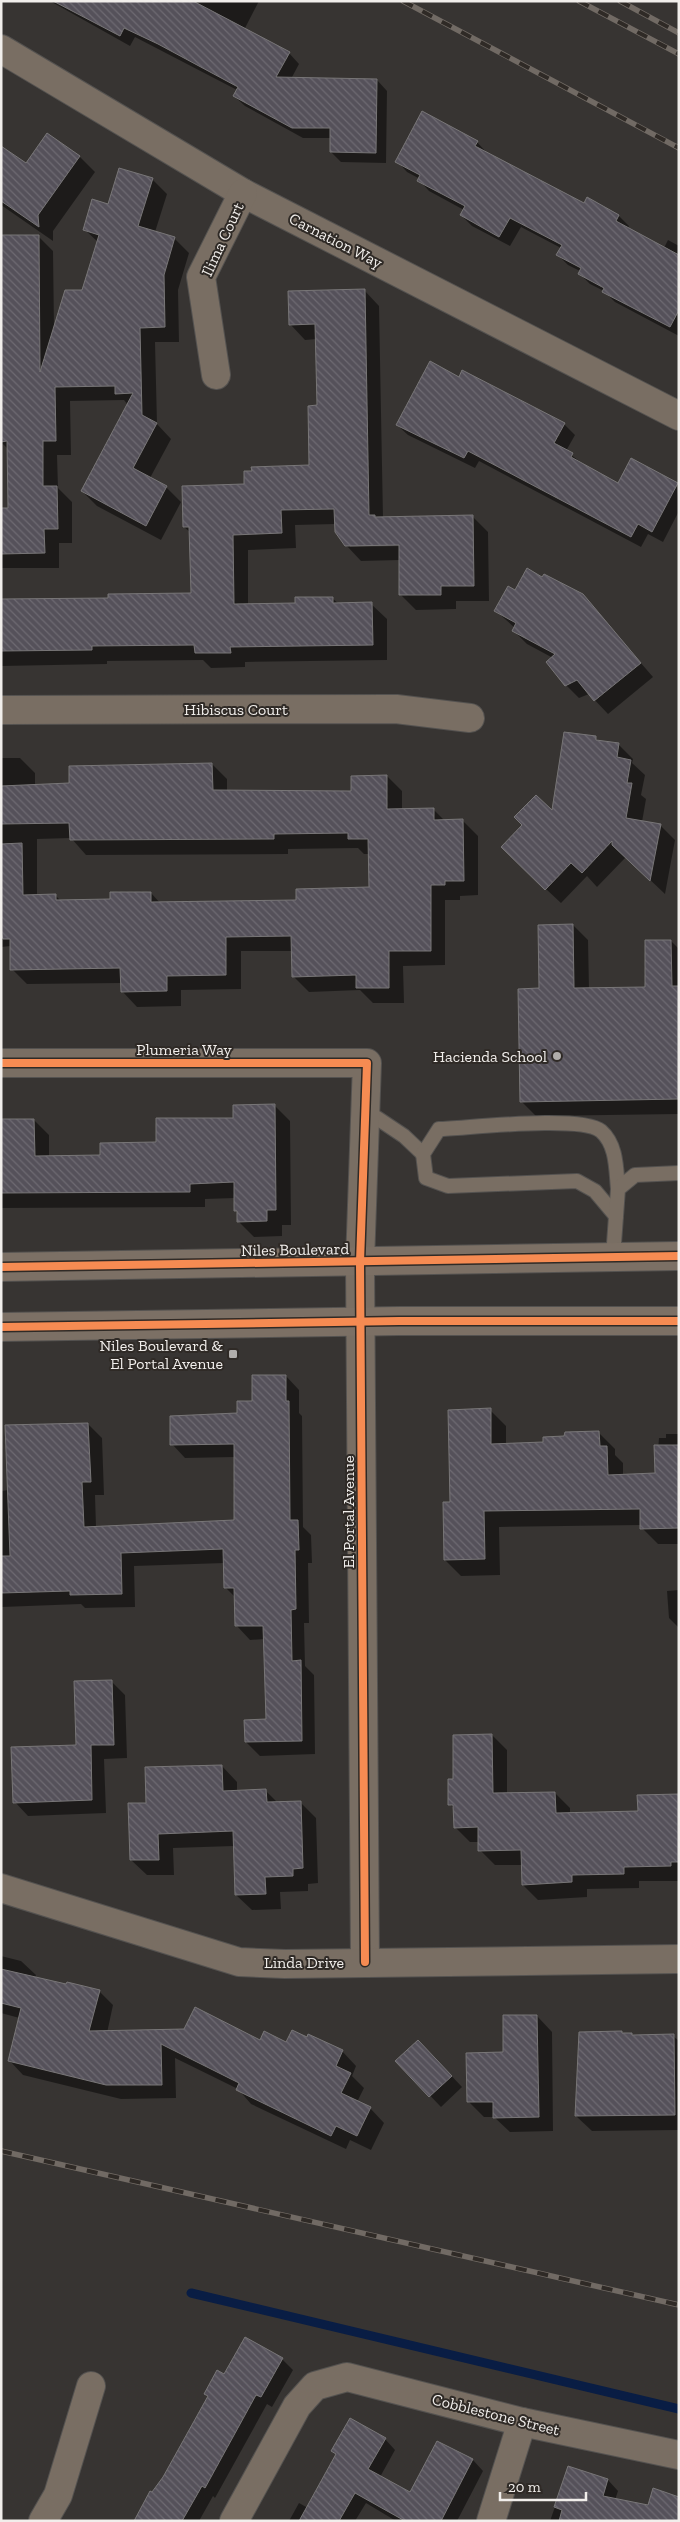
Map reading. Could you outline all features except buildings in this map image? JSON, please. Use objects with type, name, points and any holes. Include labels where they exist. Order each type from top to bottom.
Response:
[{"type":"main road","name":"Niles Boulevard","points":[[1,1267],[679,1256]]},
{"type":"main road","points":[[1,1327],[360,1322],[679,1321]]},
{"type":"street","name":"Carnation Way","points":[[1,49],[243,193],[679,416]]},
{"type":"street","name":"Ilima Court","points":[[216,375],[201,277],[243,193]]},
{"type":"street","name":"Hibiscus Court","points":[[1,710],[396,709],[470,718]]},
{"type":"street","name":"Plumeria Way","points":[[1,1063],[367,1063]]},
{"type":"street","name":"El Portal Avenue","points":[[365,1962],[360,1262],[367,1063]]},
{"type":"street","name":"Linda Drive","points":[[1,1888],[239,1962],[285,1964],[679,1959]]},
{"type":"street","name":"Cobblestone Street","points":[[234,2521],[297,2406],[315,2386],[347,2377],[522,2422],[679,2455]]},
{"type":"street","points":[[43,2521],[58,2495],[91,2386]]},
{"type":"street","points":[[491,2521],[522,2422]]},
{"type":"lane","points":[[365,1119],[377,1118],[404,1136],[424,1154]]},
{"type":"lane","points":[[613,1257],[618,1189],[613,1148],[600,1130],[566,1122],[439,1129],[424,1154],[426,1178],[448,1186],[576,1181],[595,1191],[616,1216]]},
{"type":"lane","points":[[618,1189],[635,1175],[679,1173]]},
{"type":"waterway","points":[[191,2293],[679,2409]]},
{"type":"railway","points":[[403,1],[679,148]]},
{"type":"railway","points":[[579,1],[679,54]]},
{"type":"railway","points":[[620,1],[679,33]]},
{"type":"railway","points":[[1,2151],[679,2305]]},
{"type":"cycle path","points":[[1,1063],[367,1063],[360,1262],[365,1962]]},
{"type":"cycle path","points":[[1,1267],[679,1256]]},
{"type":"cycle path","points":[[1,1327],[399,1321],[679,1321]]},
{"type":"place","name":"Hacienda School","points":[[557,1056]]},
{"type":"place","name":"Niles Boulevard & El Portal Avenue","points":[[233,1354]]}]
